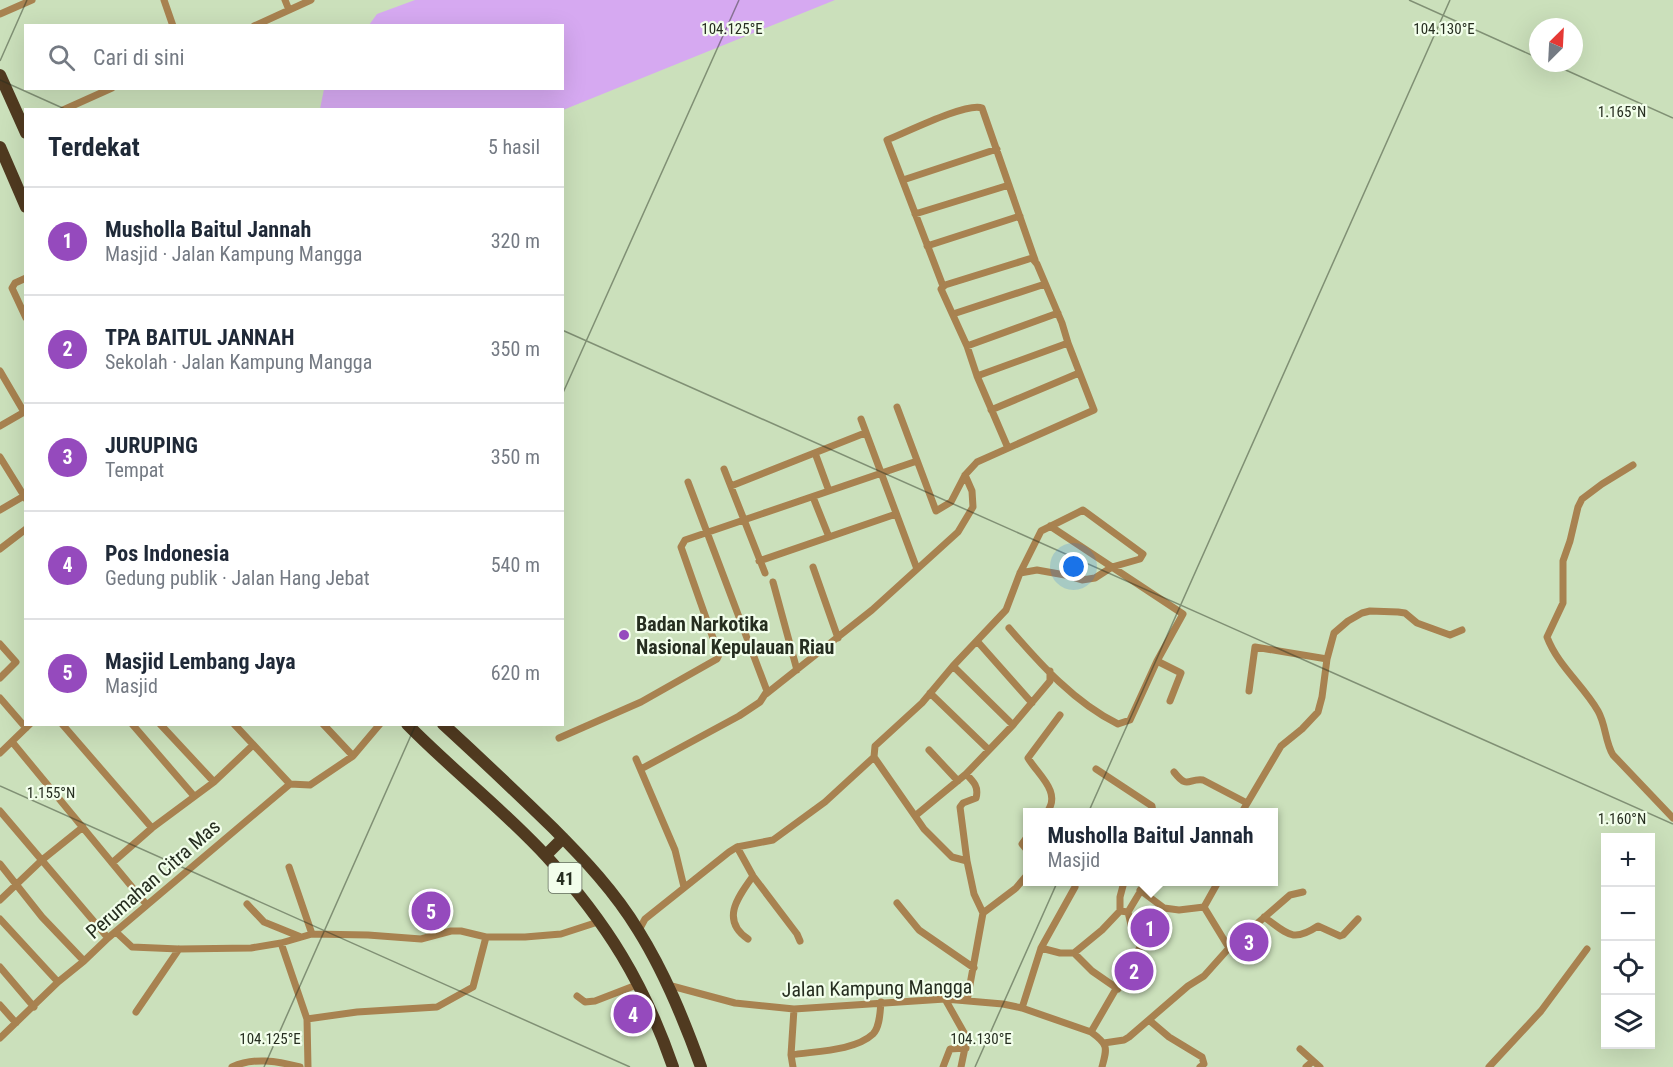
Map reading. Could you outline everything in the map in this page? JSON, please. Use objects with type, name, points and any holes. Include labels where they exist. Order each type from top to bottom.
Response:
[{"type":"highway","points":[[0,75],[24,126]]},
{"type":"highway","points":[[0,147],[24,202]]},
{"type":"highway","name":"41","points":[[409,726],[546,855],[601,921],[639,984],[660,1030],[673,1067]]},
{"type":"highway","points":[[445,726],[516,791],[601,878],[639,930],[668,985],[702,1067]]},
{"type":"highway","points":[[546,855],[563,838]]},
{"type":"street","points":[[0,14],[32,0]]},
{"type":"street","points":[[164,0],[172,24]]},
{"type":"street","points":[[285,0],[289,10]]},
{"type":"street","points":[[258,24],[311,0]]},
{"type":"street","points":[[67,108],[108,90]]},
{"type":"street","points":[[897,407],[936,511],[951,502],[965,475],[977,462],[1094,410],[1058,313],[1035,260],[982,108],[976,106],[953,112],[887,140],[943,286],[942,291],[968,346],[977,376],[1008,448]]},
{"type":"street","points":[[903,180],[997,149]]},
{"type":"street","points":[[915,214],[1009,185]]},
{"type":"street","points":[[927,246],[1020,216]]},
{"type":"street","points":[[943,286],[1029,257],[1035,260]]},
{"type":"street","points":[[24,279],[15,283],[12,288],[24,314]]},
{"type":"street","points":[[953,314],[1045,284]]},
{"type":"street","points":[[968,346],[1058,313]]},
{"type":"street","points":[[977,376],[1068,343]]},
{"type":"street","points":[[0,371],[24,410]]},
{"type":"street","points":[[991,410],[1080,373]]},
{"type":"street","points":[[0,426],[24,413]]},
{"type":"street","points":[[861,419],[917,569]]},
{"type":"street","points":[[731,486],[865,433]]},
{"type":"street","points":[[815,453],[829,491]]},
{"type":"street","points":[[0,457],[3,468],[24,497]]},
{"type":"street","points":[[559,738],[641,702],[717,659],[719,655],[714,637],[681,547],[685,540],[917,461]]},
{"type":"street","points":[[1633,465],[1602,483],[1582,499],[1563,561],[1563,603],[1547,637],[1553,653],[1598,711],[1613,755],[1673,818]]},
{"type":"street","points":[[724,469],[765,573]]},
{"type":"street","points":[[641,769],[739,716],[760,702],[766,694],[838,638],[958,532],[973,507],[972,491],[965,475]]},
{"type":"street","points":[[688,482],[767,691],[766,694]]},
{"type":"street","points":[[813,497],[829,537]]},
{"type":"street","points":[[0,510],[24,498]]},
{"type":"street","points":[[967,861],[952,857],[924,829],[874,757],[873,750],[878,742],[912,713],[1006,610],[1020,573],[1041,531],[1084,510],[1143,554],[1140,559],[1112,567],[1095,578],[1082,580],[1037,570],[1020,573]]},
{"type":"street","points":[[759,561],[896,514]]},
{"type":"street","points":[[1009,628],[1076,697],[1118,724],[1130,720],[1157,661],[1183,613],[1050,526]]},
{"type":"street","points":[[0,549],[24,530]]},
{"type":"street","points":[[813,567],[838,638]]},
{"type":"street","points":[[773,582],[797,670]]},
{"type":"street","points":[[1244,808],[1281,746],[1302,729],[1318,711],[1334,633],[1348,621],[1370,611],[1404,614],[1414,622],[1450,635],[1462,630]]},
{"type":"street","points":[[977,641],[1032,703]]},
{"type":"street","points":[[0,644],[16,663],[0,678]]},
{"type":"street","points":[[1249,691],[1255,647],[1327,659]]},
{"type":"street","points":[[1157,661],[1181,674],[1170,701]]},
{"type":"street","points":[[953,666],[1013,724]]},
{"type":"street","points":[[915,816],[966,774],[989,750],[1050,681],[1050,671]]},
{"type":"street","points":[[930,693],[989,750]]},
{"type":"street","points":[[0,698],[24,722]]},
{"type":"street","points":[[1051,808],[1052,797],[1046,781],[1028,758],[1060,715]]},
{"type":"street","points":[[0,753],[28,726]]},
{"type":"street","points":[[65,726],[152,828]]},
{"type":"street","points":[[134,726],[194,796]]},
{"type":"street","points":[[162,726],[214,782]]},
{"type":"street","points":[[236,726],[290,784],[310,785],[353,756],[378,726]]},
{"type":"street","points":[[326,726],[353,756]]},
{"type":"street","points":[[13,742],[146,904]]},
{"type":"street","name":"Perumahan Citra Mas","points":[[112,863],[152,828],[214,782],[253,745]]},
{"type":"street","points":[[929,750],[958,780]]},
{"type":"street","points":[[639,930],[645,919],[737,847],[773,840],[825,802],[874,757]]},
{"type":"street","points":[[636,759],[675,850],[684,887]]},
{"type":"street","points":[[1096,769],[1152,808]]},
{"type":"street","points":[[1174,772],[1186,782],[1190,783],[1196,779],[1203,780],[1247,803]]},
{"type":"street","points":[[966,774],[976,784],[978,791],[976,798],[963,803],[960,807],[974,894],[983,914],[967,1001]]},
{"type":"street","name":"Perumahan Citra Mas","points":[[0,1038],[58,982],[146,904],[290,784]]},
{"type":"street","points":[[0,811],[108,938]]},
{"type":"street","points":[[0,900],[42,860],[83,827]]},
{"type":"street","points":[[737,847],[753,876],[800,941]]},
{"type":"street","points":[[0,864],[42,917],[84,961]]},
{"type":"street","points":[[289,867],[312,934]]},
{"type":"street","points":[[748,939],[740,934],[733,912],[739,895],[753,876]]},
{"type":"street","points":[[983,914],[1016,888],[1023,879]]},
{"type":"street","points":[[1102,1067],[1107,1050],[1104,1043],[1091,1032],[1142,944],[1124,911],[1120,897],[1123,886]]},
{"type":"street","points":[[1041,948],[1060,953],[1074,953],[1124,911],[1143,886]]},
{"type":"street","points":[[1204,907],[1216,886]]},
{"type":"street","points":[[1022,1008],[1041,948],[1076,887]]},
{"type":"street","points":[[1140,890],[1164,908],[1179,910],[1204,907]]},
{"type":"street","points":[[1104,1043],[1124,1040],[1204,976],[1229,948],[1292,893],[1303,892]]},
{"type":"street","points":[[897,903],[919,930],[974,968]]},
{"type":"street","points":[[247,904],[264,922],[301,937]]},
{"type":"street","points":[[1204,907],[1229,948]]},
{"type":"street","points":[[1155,918],[1164,908]]},
{"type":"street","points":[[1264,917],[1286,933],[1298,936],[1307,934],[1319,926],[1340,936],[1344,935],[1358,919]]},
{"type":"street","points":[[0,919],[58,982]]},
{"type":"street","points":[[116,932],[132,947],[251,948],[281,943],[312,934],[418,939],[461,931],[486,937],[525,937],[561,934],[601,921]]},
{"type":"street","points":[[308,1018],[442,1006],[473,987],[486,937]]},
{"type":"street","points":[[281,943],[308,1018],[308,1067]]},
{"type":"street","points":[[136,1011],[179,949]]},
{"type":"street","points":[[1489,1067],[1541,1011],[1587,949]]},
{"type":"street","points":[[1074,953],[1092,972],[1118,988]]},
{"type":"street","points":[[0,967],[34,1007]]},
{"type":"street","points":[[577,996],[584,1002],[595,1001],[639,984]]},
{"type":"street","name":"Jalan Kampung Mangga","points":[[668,985],[735,1003],[794,1009],[945,999],[1003,1004],[1022,1008],[1091,1032]]},
{"type":"street","points":[[945,999],[966,1035],[966,1048],[961,1067]]},
{"type":"street","points":[[791,1055],[852,1046],[873,1034],[878,1026],[881,1002]]},
{"type":"street","points":[[0,1005],[16,1023]]},
{"type":"street","points":[[793,1067],[791,1055],[794,1009]]},
{"type":"street","points":[[1149,1020],[1169,1037],[1202,1057],[1204,1064],[1200,1067]]},
{"type":"street","points":[[944,1067],[950,1049],[966,1048]]},
{"type":"street","points":[[1300,1049],[1320,1067]]},
{"type":"street","points":[[232,1067],[252,1061],[273,1061],[300,1067]]},
{"type":"street","points":[[1306,1067],[1313,1061]]},
{"type":"shaded area","points":[[415,0],[835,0],[564,110],[320,108],[324,90],[564,90],[564,24],[370,24],[377,14]]},
{"type":"shaded area","points":[[1142,960],[1151,965],[1138,985],[1119,973],[1126,962],[1137,968]]},
{"type":"place","name":"Badan Narkotika Nasional Kepulauan Riau","points":[[624,635]]},
{"type":"place","name":"Masjid Lembang Jaya","points":[[431,911]]},
{"type":"place","name":"Musholla Baitul Jannah","points":[[1150,928]]},
{"type":"place","name":"JURUPING","points":[[1249,942]]},
{"type":"place","name":"TPA BAITUL JANNAH","points":[[1134,971]]},
{"type":"place","name":"Pos Indonesia","points":[[633,1014]]}]
